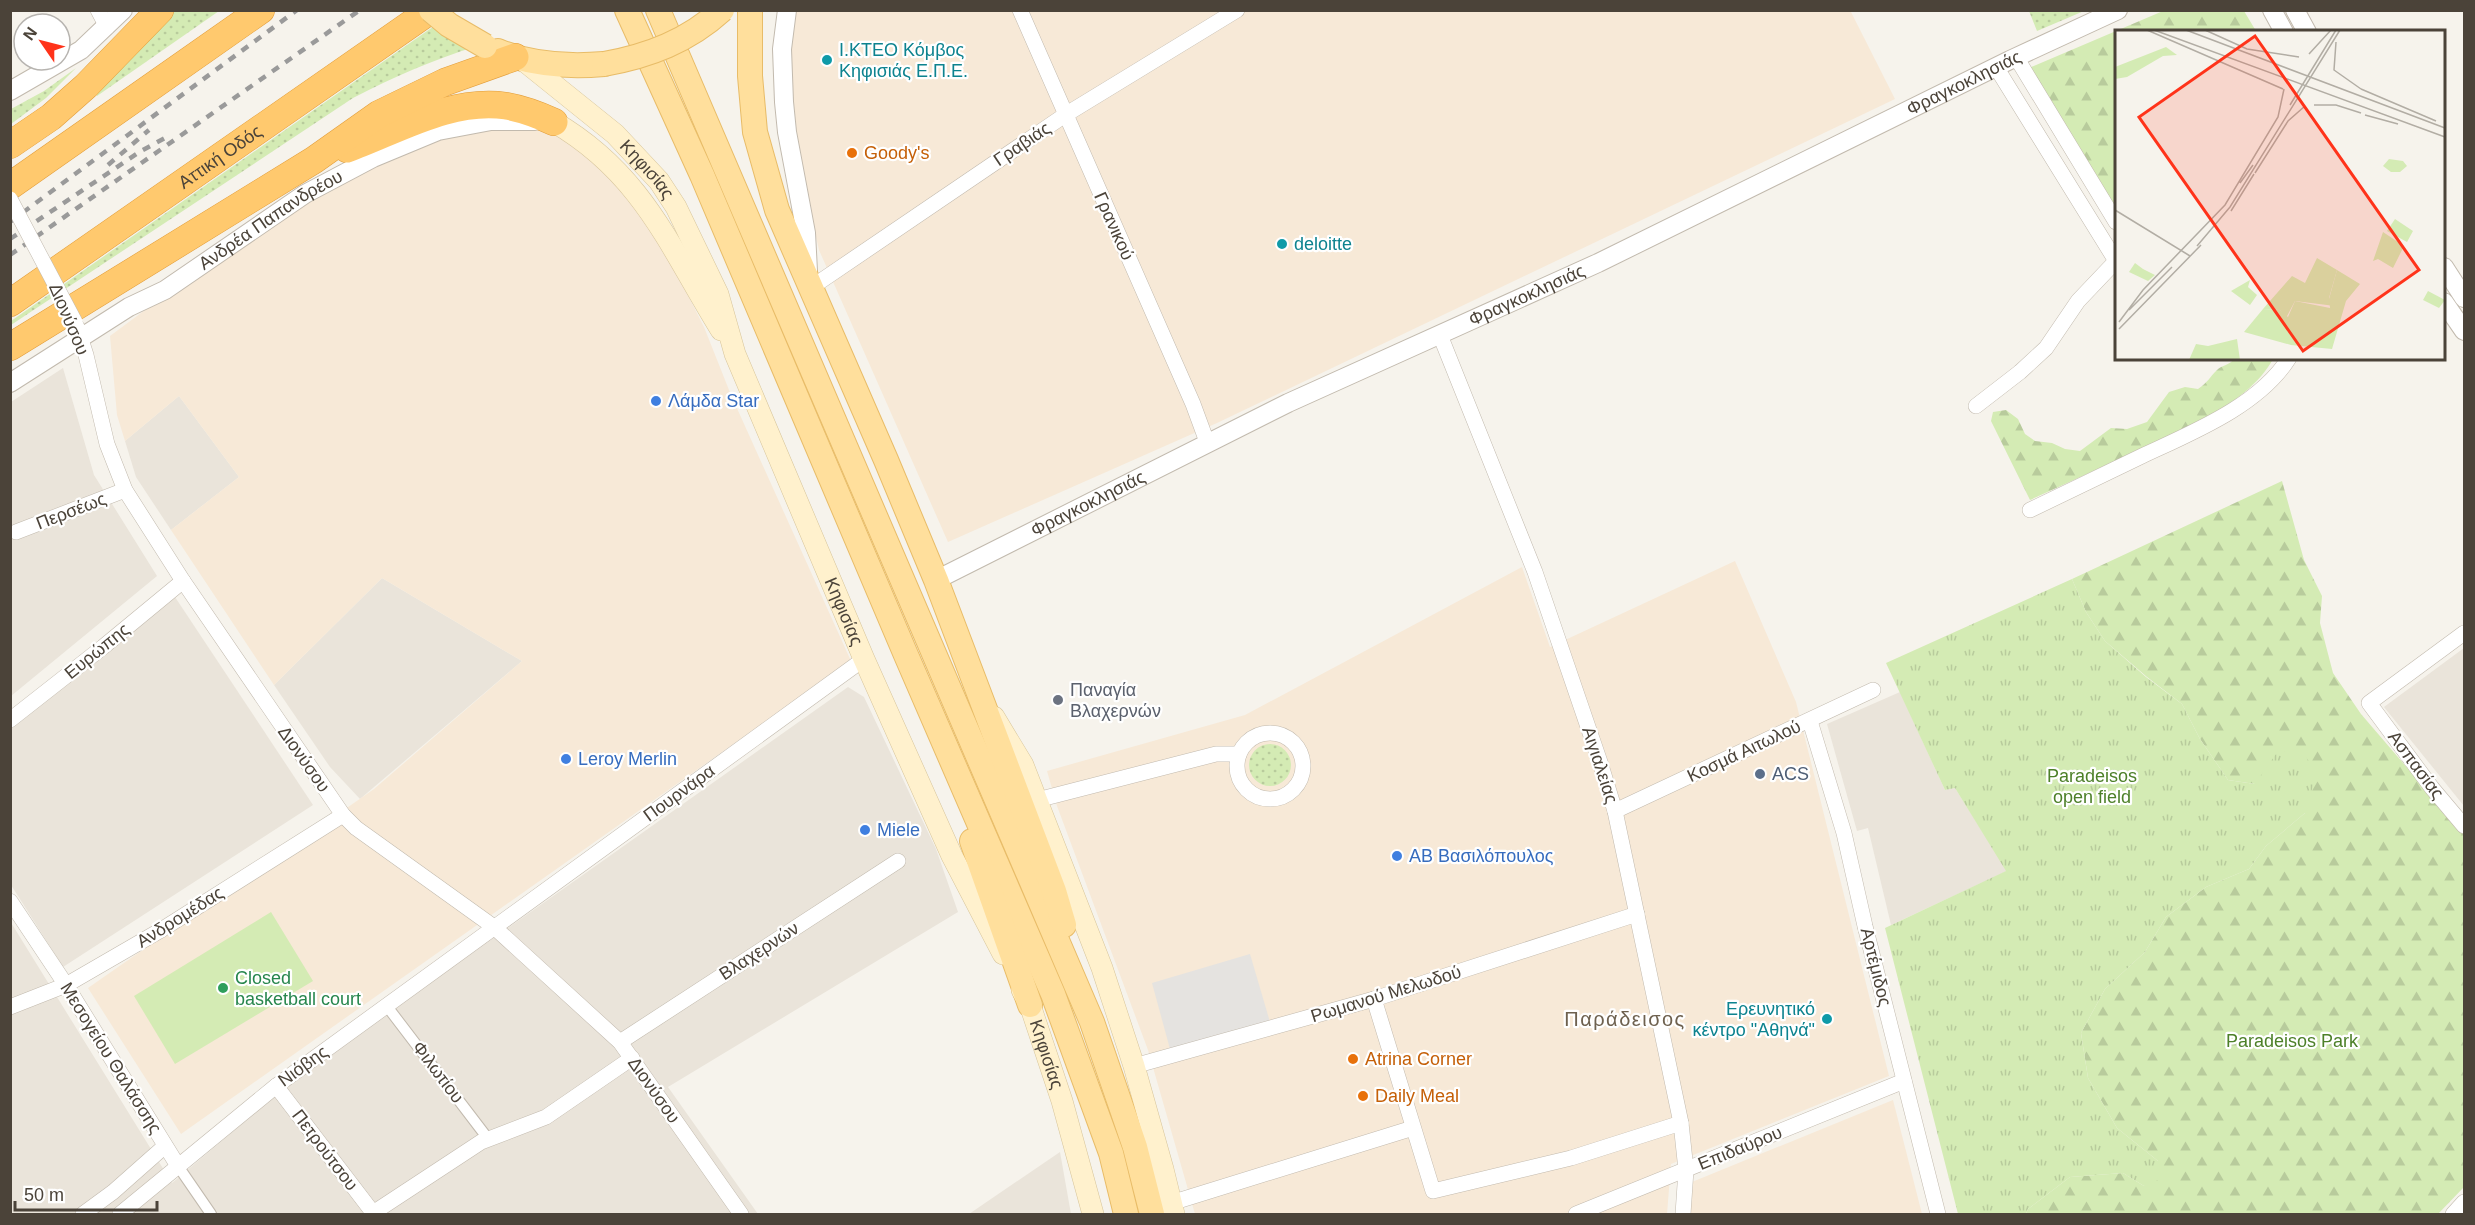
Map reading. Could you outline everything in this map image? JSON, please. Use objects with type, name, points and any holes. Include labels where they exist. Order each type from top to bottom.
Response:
[{"type":"highway","points":[[10,145],[51,117],[86,86],[160,10]]},
{"type":"highway","points":[[10,186],[261,10]]},
{"type":"highway","name":"Αττική Οδός","points":[[10,303],[431,10]]},
{"type":"highway","points":[[10,346],[314,160],[366,122],[400,102],[445,82],[514,57]]},
{"type":"highway","points":[[314,160],[430,116],[463,107],[507,106],[554,122]]},
{"type":"main road","points":[[431,10],[466,36],[514,57],[564,65],[604,64],[644,55],[682,40],[722,10]]},
{"type":"main road","name":"Κηφισίας","points":[[627,10],[702,175],[1053,994],[1111,1153],[1126,1215]]},
{"type":"main road","points":[[658,10],[1092,1022]]},
{"type":"main road","points":[[750,10],[750,76],[755,132],[777,210],[936,580],[1054,891],[1092,1022],[1135,1147],[1166,1211]]},
{"type":"main road","name":"Κηφισίας","points":[[514,57],[615,134],[659,181],[676,207],[706,265],[718,294],[735,354],[864,659],[952,856],[1030,1005],[1062,1101],[1094,1215]]},
{"type":"main road","points":[[554,122],[598,152],[641,198],[676,250],[735,354]]},
{"type":"main road","points":[[906,655],[1030,1005]]},
{"type":"main road","points":[[978,692],[1019,755],[1102,968],[1134,1066],[1166,1211]]},
{"type":"street","points":[[98,10],[107,27]]},
{"type":"street","points":[[10,91],[81,50],[123,10]]},
{"type":"street","points":[[787,10],[782,49],[784,102],[787,132],[806,233],[810,283]]},
{"type":"street","name":"Γρανικού","points":[[1020,10],[1208,442]]},
{"type":"street","name":"Γραβιάς","points":[[810,283],[1065,115],[1237,10]]},
{"type":"street","name":"Φραγκοκλησιάς","points":[[936,580],[1208,442],[1331,383],[1440,336],[1598,263],[2016,57],[2118,10]]},
{"type":"street","points":[[2272,10],[2283,30]]},
{"type":"street","points":[[2295,10],[2306,30]]},
{"type":"street","points":[[2016,57],[2115,220]]},
{"type":"street","points":[[1996,67],[2115,259]]},
{"type":"street","name":"Ανδρέα Παπανδρέου","points":[[10,383],[78,330],[165,290],[305,194],[373,158],[438,131],[467,125],[502,121],[554,122]]},
{"type":"street","name":"Διονύσου","points":[[10,199],[78,330],[107,444],[125,490],[183,581],[343,815],[356,828],[494,927],[620,1042],[741,1215]]},
{"type":"street","points":[[1976,406],[2020,372],[2046,348],[2078,301],[2115,262]]},
{"type":"street","points":[[2445,269],[2464,298]]},
{"type":"street","points":[[2445,303],[2464,331]]},
{"type":"street","name":"Αιγιαλείας","points":[[1440,336],[1535,572],[1615,811],[1681,1123],[1686,1170],[1683,1215]]},
{"type":"street","points":[[2030,510],[2200,428],[2246,402],[2282,370],[2288,360]]},
{"type":"street","name":"Περσέως","points":[[16,532],[125,490]]},
{"type":"street","name":"Ευρώπης","points":[[10,720],[104,647],[183,581]]},
{"type":"street","name":"Ασπασίας","points":[[2464,633],[2369,703],[2432,788],[2464,826]]},
{"type":"street","name":"Πουρνάρα","points":[[494,927],[864,659]]},
{"type":"street","name":"Κοσμά Αιτωλού","points":[[1615,811],[1873,690]]},
{"type":"street","name":"Αρτέμιδος","points":[[1810,721],[1844,833],[1938,1215]]},
{"type":"street","points":[[1278,733],[1297,746],[1302,756],[1301,779],[1287,795],[1267,800],[1257,797],[1241,783],[1237,773],[1239,754],[1246,742],[1256,736],[1278,733]]},
{"type":"street","points":[[1037,800],[1216,754],[1239,754]]},
{"type":"street","name":"Ανδρομέδας","points":[[10,1007],[66,985],[161,930],[343,815]]},
{"type":"street","name":"Βλαχερνών","points":[[620,1042],[898,861]]},
{"type":"street","name":"Μεσογείου Θαλάσσης","points":[[10,901],[66,985],[165,1146],[211,1215]]},
{"type":"street","name":"Ρωμανού Μελωδού","points":[[1134,1066],[1374,999],[1637,915]]},
{"type":"street","name":"Νιόβης","points":[[128,1212],[178,1166],[276,1086],[494,927]]},
{"type":"street","points":[[1374,999],[1433,1191],[1571,1158],[1681,1123]]},
{"type":"street","name":"Φιλωτίου","points":[[386,1005],[489,1140]]},
{"type":"street","points":[[372,1214],[481,1142],[546,1117],[632,1058]]},
{"type":"street","name":"Επιδαύρου","points":[[1576,1215],[1904,1081]]},
{"type":"street","name":"Πετρούτσου","points":[[276,1086],[372,1214]]},
{"type":"street","points":[[1166,1211],[1413,1128]]},
{"type":"street","points":[[83,1215],[165,1146]]},
{"type":"street","points":[[2453,1215],[2464,1202]]},
{"type":"shaded area","points":[[1850,10],[1895,99],[1217,423],[948,542],[819,250],[801,173],[791,113],[790,24],[793,11]]},
{"type":"shaded area","points":[[516,123],[565,138],[602,163],[656,232],[704,327],[731,395],[851,661],[181,1134],[88,988],[374,789],[522,661],[382,578],[274,685],[171,530],[239,477],[179,396],[125,441],[117,415],[110,336],[280,210],[452,128]]},
{"type":"shaded area","points":[[63,368],[94,475],[157,576],[11,696],[11,402]]},
{"type":"shaded area","points":[[179,396],[239,477],[171,530],[136,477],[125,441]]},
{"type":"shaded area","points":[[1735,561],[1796,702],[1889,1076],[1671,1164],[1667,1214],[1195,1214],[1148,1050],[1057,806],[1047,771],[1245,715],[1522,567],[1550,647]]},
{"type":"shaded area","points":[[382,578],[522,661],[360,799],[330,767],[274,685]]},
{"type":"shaded area","points":[[171,591],[313,805],[63,967],[11,885],[11,724]]},
{"type":"shaded area","points":[[2464,648],[2464,806],[2384,707]]},
{"type":"shaded area","points":[[848,687],[864,697],[936,849],[958,912],[668,1087],[758,1214],[11,1214],[10,921],[172,1183],[295,1079]]},
{"type":"shaded area","points":[[1900,692],[1945,790],[1955,788],[2007,871],[1891,925],[1868,828],[1857,831],[1827,724]]},
{"type":"shaded area","points":[[1250,954],[1270,1022],[1170,1049],[1152,983]]},
{"type":"shaded area","points":[[1893,1100],[1922,1214],[1689,1214],[1692,1182]]},
{"type":"shaded area","points":[[1060,1152],[1071,1214],[969,1214]]},
{"type":"green space","points":[[172,11],[219,11],[97,96],[94,91]]},
{"type":"green space","points":[[2029,11],[2084,11],[2037,31]]},
{"type":"green space","points":[[2163,11],[2244,11],[2255,30],[2118,30]]},
{"type":"green space","points":[[440,22],[478,46],[414,69],[353,98],[11,325],[11,321]]},
{"type":"green space","points":[[2115,31],[2115,209],[2029,68]]},
{"type":"green space","points":[[72,72],[46,98],[11,124],[11,109]]},
{"type":"green space","points":[[2233,360],[2272,360],[2245,392],[2206,418],[2030,500],[1991,421],[1993,412],[2006,410],[2018,419],[2025,434],[2035,441],[2080,451],[2111,428],[2127,429],[2147,422],[2169,392],[2185,387],[2198,389],[2217,370]]},
{"type":"green space","name":"Paradeisos Park","points":[[2282,481],[2304,560],[2322,596],[2320,623],[2333,673],[2361,714],[2464,834],[2464,1187],[2438,1214],[2026,1214],[2028,1209],[2070,1177],[2123,1173],[2144,1186],[2158,1161],[2117,1128],[2088,1078],[2081,1033],[2105,989],[2145,952],[2166,917],[2206,887],[2249,869],[2266,846],[2305,813],[2255,784],[2228,780],[2200,739],[2182,704],[2105,641],[2086,612],[2072,579]]},
{"type":"green space","name":"Paradeisos open field","points":[[2072,579],[2086,612],[2105,641],[2146,677],[2182,704],[2200,739],[2228,780],[2255,784],[2278,751],[2302,752],[2317,772],[2305,813],[2266,846],[2249,869],[2206,887],[2166,917],[2145,952],[2105,989],[2081,1033],[2088,1078],[2117,1128],[2158,1161],[2158,1180],[2144,1186],[2123,1173],[2070,1177],[2028,1209],[2026,1214],[1958,1214],[1885,928],[2006,871],[1955,788],[1945,790],[1886,663]]},
{"type":"green space","points":[[1270,744],[1278,745],[1285,750],[1290,757],[1290,773],[1285,780],[1278,785],[1270,786],[1262,785],[1255,780],[1250,773],[1249,765],[1250,757],[1255,750],[1262,745]]},
{"type":"green space","name":"Closed basketball court","points":[[271,912],[313,981],[175,1064],[134,996]]},
{"type":"railway","points":[[10,222],[297,10]]},
{"type":"railway","points":[[10,255],[360,10]]},
{"type":"railway","points":[[108,165],[149,130]]},
{"type":"railway","points":[[10,239],[141,151],[165,138]]},
{"type":"place","name":"Ι.ΚΤΕΟ Κόμβος Κηφισιάς Ε.Π.Ε.","points":[[827,60]]},
{"type":"place","name":"Goody's","points":[[852,153]]},
{"type":"place","name":"deloitte","points":[[1282,244]]},
{"type":"place","name":"Λάμδα Star","points":[[656,401]]},
{"type":"place","name":"Παναγία Βλαχερνών","points":[[1058,700]]},
{"type":"place","name":"Leroy Merlin","points":[[566,759]]},
{"type":"place","name":"ACS","points":[[1760,774]]},
{"type":"place","name":"Miele","points":[[865,830]]},
{"type":"place","name":"ΑΒ Βασιλόπουλος","points":[[1397,856]]},
{"type":"place","name":"Closed basketball court","points":[[223,988]]},
{"type":"place","name":"Ερευνητικό κέντρο \"Αθηνά\"","points":[[1827,1019]]},
{"type":"place","name":"Atrina Corner","points":[[1353,1059]]},
{"type":"place","name":"Daily Meal","points":[[1363,1096]]},
{"type":"district","name":"Παράδεισος","points":[[1625,1019]]}]
